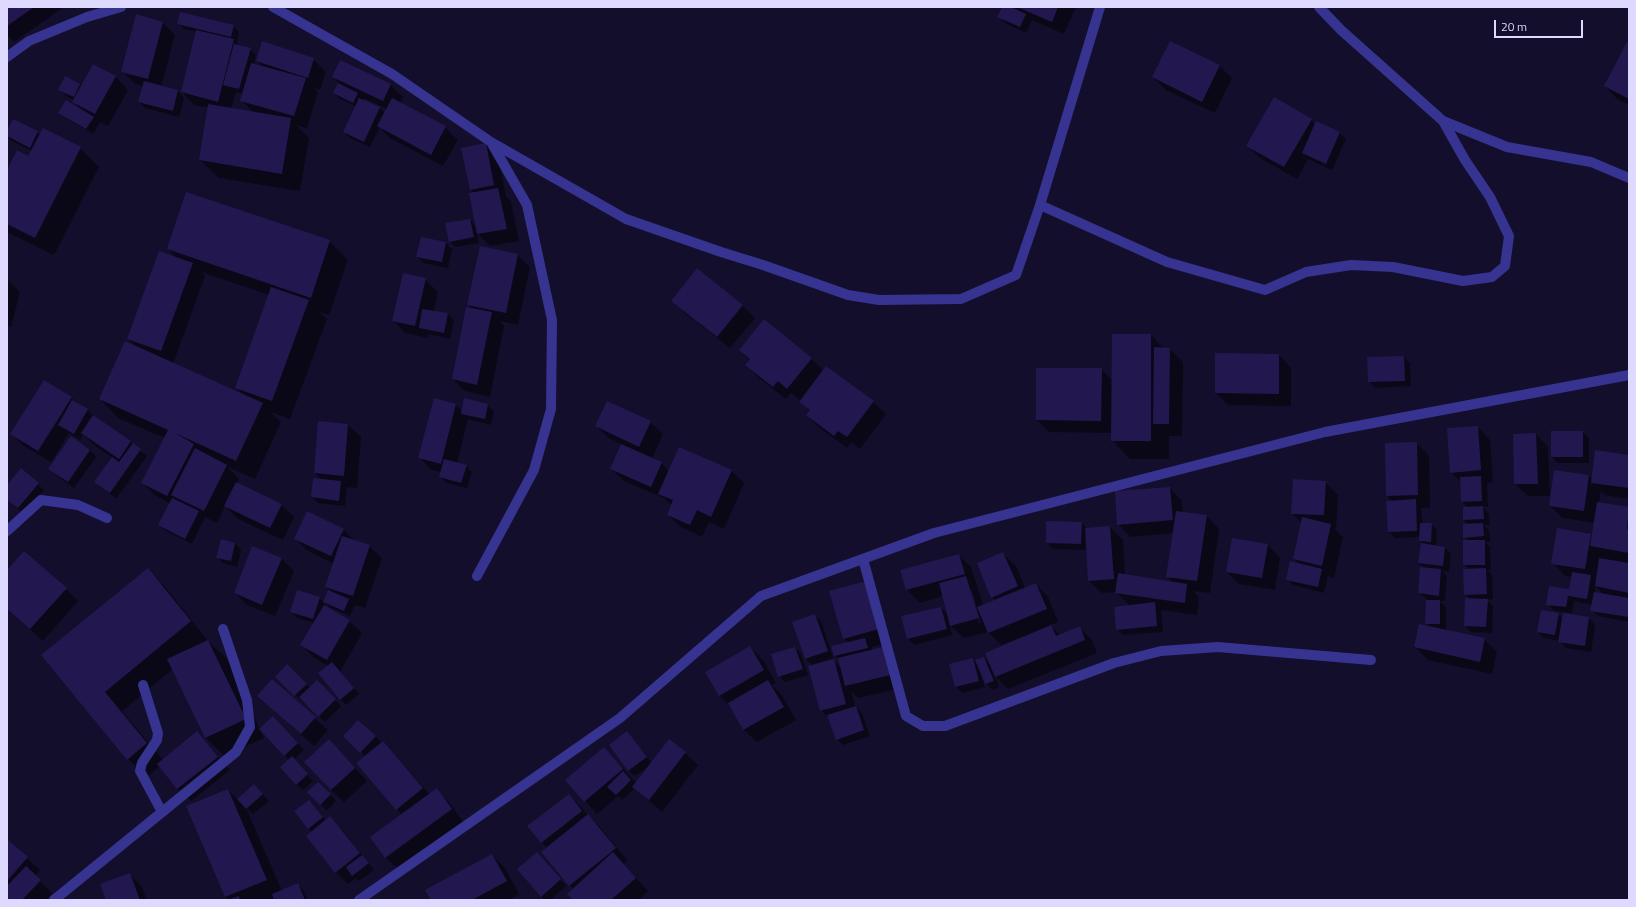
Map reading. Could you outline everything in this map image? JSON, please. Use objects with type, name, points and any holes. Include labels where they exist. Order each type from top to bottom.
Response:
[{"type":"street","points":[[7,57],[29,41],[87,18],[121,7]]},
{"type":"street","points":[[273,7],[392,74],[491,142],[626,219],[721,252],[779,270],[848,295],[879,300],[961,299],[1016,275],[1040,204],[1100,7]]},
{"type":"street","points":[[1040,204],[1167,262],[1265,290],[1306,272],[1351,265],[1393,267],[1462,281],[1492,277],[1504,266],[1509,236],[1490,197],[1465,160],[1443,121],[1341,30],[1319,7]]},
{"type":"street","points":[[1443,121],[1508,148],[1591,162],[1629,178]]},
{"type":"street","points":[[477,576],[534,470],[551,409],[552,320],[527,205],[491,142]]},
{"type":"street","points":[[359,900],[620,718],[761,596],[934,533],[1325,432],[1629,375]]},
{"type":"street","points":[[7,531],[41,500],[78,505],[107,518]]},
{"type":"street","points":[[863,559],[906,716],[923,726],[945,726],[1114,663],[1161,651],[1218,647],[1371,660]]},
{"type":"street","points":[[54,900],[236,752],[250,727],[247,700],[223,629]]},
{"type":"street","points":[[143,685],[158,733],[157,740],[142,763],[140,770],[162,812]]},
{"type":"building","points":[[7,7],[34,7],[7,26]]},
{"type":"building","points":[[1002,7],[1011,7],[1026,14],[1020,27],[997,17]]},
{"type":"building","points":[[1017,7],[1058,7],[1052,22]]},
{"type":"building","points":[[180,12],[234,25],[231,37],[177,24]]},
{"type":"building","points":[[136,14],[163,22],[148,79],[121,72]]},
{"type":"building","points":[[196,30],[234,39],[218,102],[181,92]]},
{"type":"building","points":[[262,41],[314,58],[308,78],[256,61]]},
{"type":"building","points":[[1170,41],[1220,65],[1202,102],[1152,77]]},
{"type":"building","points":[[1627,42],[1629,43],[1629,99],[1604,86]]},
{"type":"building","points":[[234,44],[251,48],[239,89],[223,85]]},
{"type":"building","points":[[340,60],[391,84],[383,101],[332,77]]},
{"type":"building","points":[[251,63],[306,78],[294,116],[240,101]]},
{"type":"building","points":[[93,64],[116,76],[95,114],[72,102]]},
{"type":"building","points":[[65,76],[80,84],[74,97],[58,90]]},
{"type":"building","points":[[144,81],[178,90],[173,111],[138,102]]},
{"type":"building","points":[[338,83],[358,93],[353,103],[333,93]]},
{"type":"building","points":[[1274,97],[1312,119],[1284,167],[1246,146]]},
{"type":"building","points":[[359,98],[380,107],[364,142],[343,132]]},
{"type":"building","points":[[392,98],[446,126],[431,155],[377,126]]},
{"type":"building","points":[[66,100],[94,117],[86,129],[58,113]]},
{"type":"building","points":[[208,104],[291,118],[282,174],[199,160]]},
{"type":"building","points":[[13,119],[38,131],[30,148],[7,136],[7,130]]},
{"type":"building","points":[[1316,121],[1340,132],[1326,164],[1302,153]]},
{"type":"building","points":[[43,128],[81,147],[35,238],[7,224],[7,170],[17,150],[28,156]]},
{"type":"building","points":[[486,143],[494,185],[470,190],[461,148]]},
{"type":"building","points":[[498,188],[507,229],[477,234],[469,193]]},
{"type":"building","points":[[186,192],[330,240],[311,298],[167,249]]},
{"type":"building","points":[[470,219],[474,237],[449,242],[445,223]]},
{"type":"building","points":[[421,237],[446,242],[442,262],[416,257]]},
{"type":"building","points":[[480,246],[518,254],[506,313],[467,305]]},
{"type":"building","points":[[159,251],[193,263],[161,351],[127,339]]},
{"type":"building","points":[[697,268],[743,305],[717,337],[671,301]]},
{"type":"building","points":[[403,273],[426,278],[415,326],[392,321]]},
{"type":"building","points":[[271,287],[309,300],[272,401],[235,388]]},
{"type":"building","points":[[466,307],[492,312],[477,385],[452,379]]},
{"type":"building","points":[[422,309],[448,313],[444,333],[419,328]]},
{"type":"building","points":[[764,319],[812,358],[787,389],[778,381],[773,387],[745,365],[750,359],[739,350]]},
{"type":"building","points":[[1112,334],[1151,334],[1151,441],[1111,441]]},
{"type":"building","points":[[125,341],[263,403],[236,461],[175,433],[194,444],[167,496],[141,483],[168,430],[99,399]]},
{"type":"building","points":[[1154,347],[1170,348],[1169,424],[1153,424]]},
{"type":"building","points":[[1215,353],[1279,354],[1279,394],[1215,393]]},
{"type":"building","points":[[1404,356],[1405,381],[1368,382],[1367,357]]},
{"type":"building","points":[[826,366],[874,401],[847,437],[838,431],[834,436],[806,415],[810,410],[799,402]]},
{"type":"building","points":[[1036,368],[1102,368],[1101,421],[1036,420]]},
{"type":"building","points":[[44,380],[72,397],[38,451],[10,434]]},
{"type":"building","points":[[434,398],[456,404],[441,464],[418,458]]},
{"type":"building","points":[[464,398],[488,404],[485,419],[461,414]]},
{"type":"building","points":[[72,400],[88,409],[74,434],[58,425]]},
{"type":"building","points":[[607,401],[651,421],[639,447],[595,426]]},
{"type":"building","points":[[93,415],[131,441],[119,459],[81,433]]},
{"type":"building","points":[[318,421],[348,424],[344,476],[314,473]]},
{"type":"building","points":[[1478,426],[1481,470],[1450,473],[1447,428]]},
{"type":"building","points":[[1551,431],[1583,431],[1583,457],[1551,457]]},
{"type":"building","points":[[1536,433],[1538,484],[1514,484],[1513,434]]},
{"type":"building","points":[[71,436],[90,450],[68,482],[48,469]]},
{"type":"building","points":[[1417,442],[1418,495],[1386,496],[1385,443]]},
{"type":"building","points":[[133,443],[141,449],[110,493],[94,482],[112,457],[119,462]]},
{"type":"building","points":[[621,444],[662,462],[651,487],[610,469]]},
{"type":"building","points":[[679,447],[732,470],[711,517],[697,510],[690,525],[667,515],[673,500],[658,494]]},
{"type":"building","points":[[195,448],[227,465],[204,511],[171,495]]},
{"type":"building","points":[[1595,450],[1629,455],[1629,488],[1591,483]]},
{"type":"building","points":[[444,459],[467,465],[461,483],[439,477]]},
{"type":"building","points":[[21,468],[39,483],[18,508],[7,500],[7,485]]},
{"type":"building","points":[[1554,470],[1589,475],[1584,511],[1549,506]]},
{"type":"building","points":[[1481,476],[1482,501],[1461,502],[1460,477]]},
{"type":"building","points":[[313,478],[341,481],[339,501],[311,497]]},
{"type":"building","points":[[1293,479],[1326,481],[1324,515],[1291,514]]},
{"type":"building","points":[[236,482],[282,504],[270,528],[224,506]]},
{"type":"building","points":[[1170,487],[1173,520],[1117,525],[1115,491]]},
{"type":"building","points":[[172,498],[199,511],[185,539],[158,525]]},
{"type":"building","points":[[1416,499],[1417,531],[1388,532],[1386,501]]},
{"type":"building","points":[[1597,502],[1629,507],[1627,529],[1629,529],[1629,553],[1590,546]]},
{"type":"building","points":[[1483,506],[1484,519],[1463,520],[1463,507]]},
{"type":"building","points":[[307,511],[344,529],[331,556],[294,539]]},
{"type":"building","points":[[1176,511],[1207,515],[1197,581],[1166,577]]},
{"type":"building","points":[[1302,517],[1331,524],[1322,566],[1293,559]]},
{"type":"building","points":[[1046,521],[1082,522],[1081,544],[1046,543]]},
{"type":"building","points":[[1420,523],[1432,523],[1431,542],[1419,541]]},
{"type":"building","points":[[1483,523],[1484,536],[1463,538],[1463,524]]},
{"type":"building","points":[[1110,526],[1114,579],[1088,581],[1085,528]]},
{"type":"building","points":[[1557,528],[1591,534],[1585,569],[1551,564]]},
{"type":"building","points":[[342,536],[370,545],[353,596],[325,587]]},
{"type":"building","points":[[1232,538],[1268,544],[1262,578],[1226,572]]},
{"type":"building","points":[[221,539],[235,543],[231,561],[216,558]]},
{"type":"building","points":[[1463,540],[1485,540],[1485,565],[1463,565]]},
{"type":"building","points":[[1421,543],[1445,547],[1443,566],[1418,563]]},
{"type":"building","points":[[252,546],[282,558],[262,605],[234,593]]},
{"type":"building","points":[[24,551],[67,588],[30,629],[7,609],[7,570]]},
{"type":"building","points":[[1003,552],[1018,586],[991,598],[977,563]]},
{"type":"building","points":[[959,554],[965,574],[906,590],[900,570]]},
{"type":"building","points":[[1599,558],[1629,563],[1629,593],[1595,586]]},
{"type":"building","points":[[1290,561],[1322,569],[1318,587],[1286,580]]},
{"type":"building","points":[[1420,567],[1441,569],[1439,596],[1418,593]]},
{"type":"building","points":[[148,568],[191,621],[105,692],[147,743],[127,760],[41,655]]},
{"type":"building","points":[[1486,568],[1487,594],[1464,595],[1463,569]]},
{"type":"building","points":[[1572,572],[1591,575],[1587,599],[1568,596],[1566,607],[1546,605],[1549,586],[1569,589]]},
{"type":"building","points":[[1118,573],[1187,584],[1185,603],[1115,593]]},
{"type":"building","points":[[966,576],[979,618],[950,626],[939,583]]},
{"type":"building","points":[[866,581],[879,629],[843,639],[829,591]]},
{"type":"building","points":[[1036,583],[1047,609],[988,633],[977,607]]},
{"type":"building","points":[[297,590],[320,597],[313,619],[290,612]]},
{"type":"building","points":[[328,590],[349,599],[344,611],[323,602]]},
{"type":"building","points":[[1594,592],[1629,598],[1629,617],[1590,611]]},
{"type":"building","points":[[1465,598],[1488,599],[1486,627],[1464,626]]},
{"type":"building","points":[[1426,600],[1440,600],[1440,624],[1425,624]]},
{"type":"building","points":[[1155,602],[1157,626],[1116,630],[1114,607]]},
{"type":"building","points":[[324,605],[350,620],[327,660],[300,645]]},
{"type":"building","points":[[941,607],[947,629],[907,639],[901,616]]},
{"type":"building","points":[[1541,610],[1559,613],[1555,635],[1537,632]]},
{"type":"building","points":[[1563,613],[1589,617],[1585,646],[1558,642]]},
{"type":"building","points":[[815,614],[828,651],[805,659],[792,622]]},
{"type":"building","points":[[1419,624],[1485,638],[1480,662],[1414,647]]},
{"type":"building","points":[[1051,625],[1056,636],[1080,626],[1085,640],[995,677],[985,653]]},
{"type":"building","points":[[865,638],[868,648],[834,656],[831,646]]},
{"type":"building","points":[[208,640],[246,719],[205,738],[167,659]]},
{"type":"building","points":[[750,646],[764,670],[719,696],[705,672]]},
{"type":"building","points":[[795,647],[803,669],[778,677],[771,654]]},
{"type":"building","points":[[883,647],[890,675],[845,686],[838,658]]},
{"type":"building","points":[[984,657],[994,681],[985,684],[975,660]]},
{"type":"building","points":[[973,658],[979,681],[955,687],[949,664]]},
{"type":"building","points":[[834,659],[846,704],[820,711],[808,666]]},
{"type":"building","points":[[332,662],[354,688],[340,700],[318,673]]},
{"type":"building","points":[[287,664],[307,684],[294,696],[275,677]]},
{"type":"building","points":[[272,679],[316,717],[301,734],[257,696]]},
{"type":"building","points":[[317,680],[336,699],[318,717],[299,697]]},
{"type":"building","points":[[768,680],[784,707],[743,730],[728,703]]},
{"type":"building","points":[[856,706],[864,730],[836,740],[827,715]]},
{"type":"building","points":[[273,716],[298,743],[284,756],[259,729]]},
{"type":"building","points":[[358,720],[376,736],[360,753],[343,736]]},
{"type":"building","points":[[197,731],[218,757],[177,789],[157,764]]},
{"type":"building","points":[[627,731],[647,757],[628,771],[609,745]]},
{"type":"building","points":[[329,739],[355,768],[331,790],[304,762]]},
{"type":"building","points":[[669,739],[686,752],[649,800],[632,787]]},
{"type":"building","points":[[383,741],[423,788],[396,810],[356,763]]},
{"type":"building","points":[[604,747],[623,769],[584,802],[565,780]]},
{"type":"building","points":[[292,756],[308,774],[296,785],[280,767]]},
{"type":"building","points":[[623,771],[631,780],[616,795],[607,787]]},
{"type":"building","points":[[318,782],[331,794],[320,805],[307,792]]},
{"type":"building","points":[[254,784],[263,794],[246,809],[237,799]]},
{"type":"building","points":[[437,788],[452,809],[385,858],[370,837]]},
{"type":"building","points":[[228,789],[267,880],[225,897],[186,806]]},
{"type":"building","points":[[569,794],[582,811],[541,843],[527,826]]},
{"type":"building","points":[[309,800],[323,817],[308,829],[294,811]]},
{"type":"building","points":[[588,814],[616,848],[569,886],[541,852]]},
{"type":"building","points":[[330,816],[360,853],[335,873],[306,836]]},
{"type":"building","points":[[7,839],[28,857],[7,881]]},
{"type":"building","points":[[537,852],[561,879],[541,897],[517,869]]},
{"type":"building","points":[[613,852],[636,878],[611,900],[573,900],[567,894]]},
{"type":"building","points":[[492,854],[507,881],[472,900],[431,900],[425,890]]},
{"type":"building","points":[[362,855],[369,863],[352,876],[346,867]]},
{"type":"building","points":[[26,866],[41,880],[22,900],[7,900],[7,886]]},
{"type":"building","points":[[130,873],[140,900],[106,900],[100,884]]},
{"type":"building","points":[[298,883],[305,900],[274,900],[272,894]]},
{"type":"building","points":[[239,896],[240,900],[227,900]]}]
